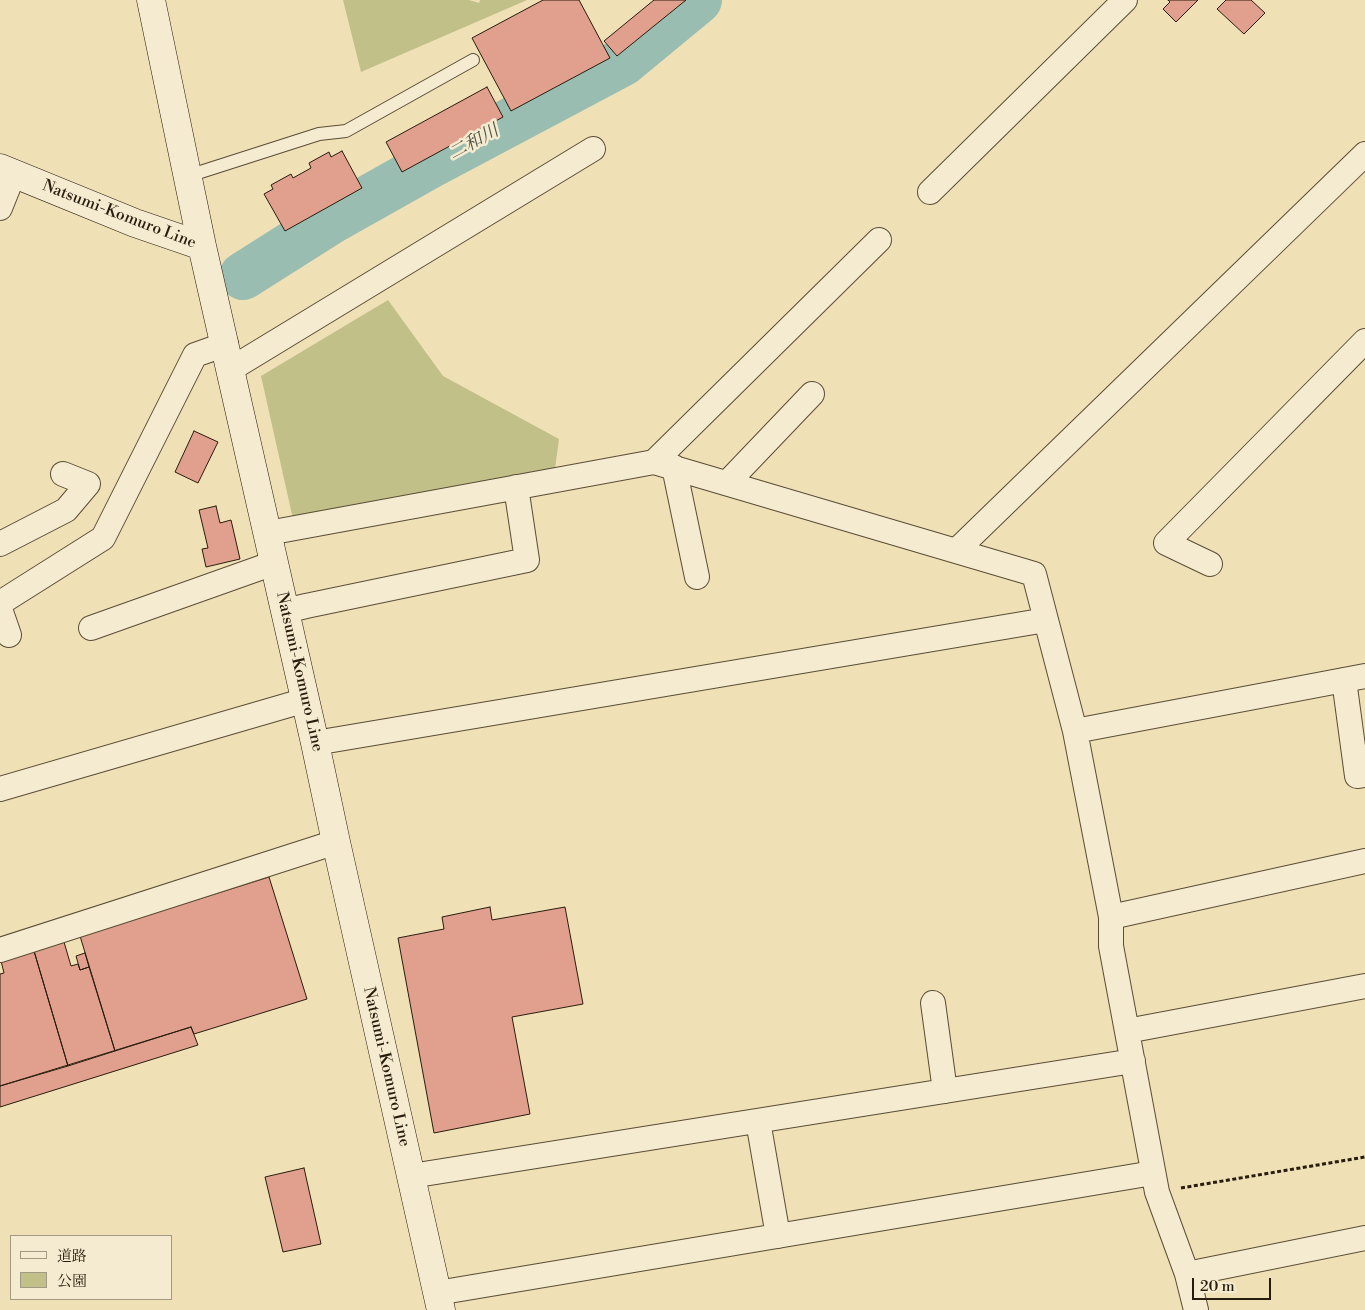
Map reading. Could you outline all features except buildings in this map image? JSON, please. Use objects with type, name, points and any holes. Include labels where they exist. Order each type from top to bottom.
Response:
[{"type":"main road","points":[[151,0],[202,246]]},
{"type":"main road","name":"Natsumi-Komuro Line","points":[[7,170],[135,223],[202,246],[229,357],[439,1301]]},
{"type":"street","points":[[930,192],[1125,0]]},
{"type":"street","points":[[0,603],[103,538],[194,355],[229,357],[593,149]]},
{"type":"street","points":[[957,550],[1365,154]]},
{"type":"street","points":[[0,208],[7,170]]},
{"type":"street","points":[[664,464],[879,240]]},
{"type":"street","points":[[1210,564],[1166,543],[1365,341]]},
{"type":"street","points":[[727,483],[812,394]]},
{"type":"street","points":[[664,464],[697,576]]},
{"type":"street","points":[[268,533],[516,487],[664,464],[1034,574],[1075,731],[1111,917],[1111,946],[1155,1182],[1187,1274],[1196,1310]]},
{"type":"street","points":[[0,544],[66,510],[88,484],[63,474]]},
{"type":"street","points":[[285,611],[527,560],[516,487]]},
{"type":"street","points":[[91,628],[274,563]]},
{"type":"street","points":[[0,609],[9,636]]},
{"type":"street","points":[[315,743],[1046,620]]},
{"type":"street","points":[[1075,731],[1355,678],[1357,776],[1365,775]]},
{"type":"street","points":[[0,789],[306,700]]},
{"type":"street","points":[[0,950],[336,842]]},
{"type":"street","points":[[1111,917],[1365,862]]},
{"type":"street","points":[[1127,1031],[1365,986]]},
{"type":"street","points":[[933,1003],[945,1091]]},
{"type":"street","points":[[410,1176],[1132,1061]]},
{"type":"street","points":[[758,1121],[778,1236]]},
{"type":"street","points":[[439,1301],[778,1236],[1155,1182]]},
{"type":"street","points":[[1187,1274],[1365,1238]]},
{"type":"lane","points":[[188,176],[319,134],[346,131],[473,60]]},
{"type":"path","points":[[1155,1182],[1365,1157]]},
{"type":"green space","points":[[343,0],[469,0],[479,3],[480,0],[527,0],[361,72]]},
{"type":"green space","points":[[388,300],[443,376],[559,439],[555,469],[293,519],[261,376]]},
{"type":"waterway","name":"二和川","points":[[243,276],[333,219],[429,165],[623,62],[698,0]]}]
